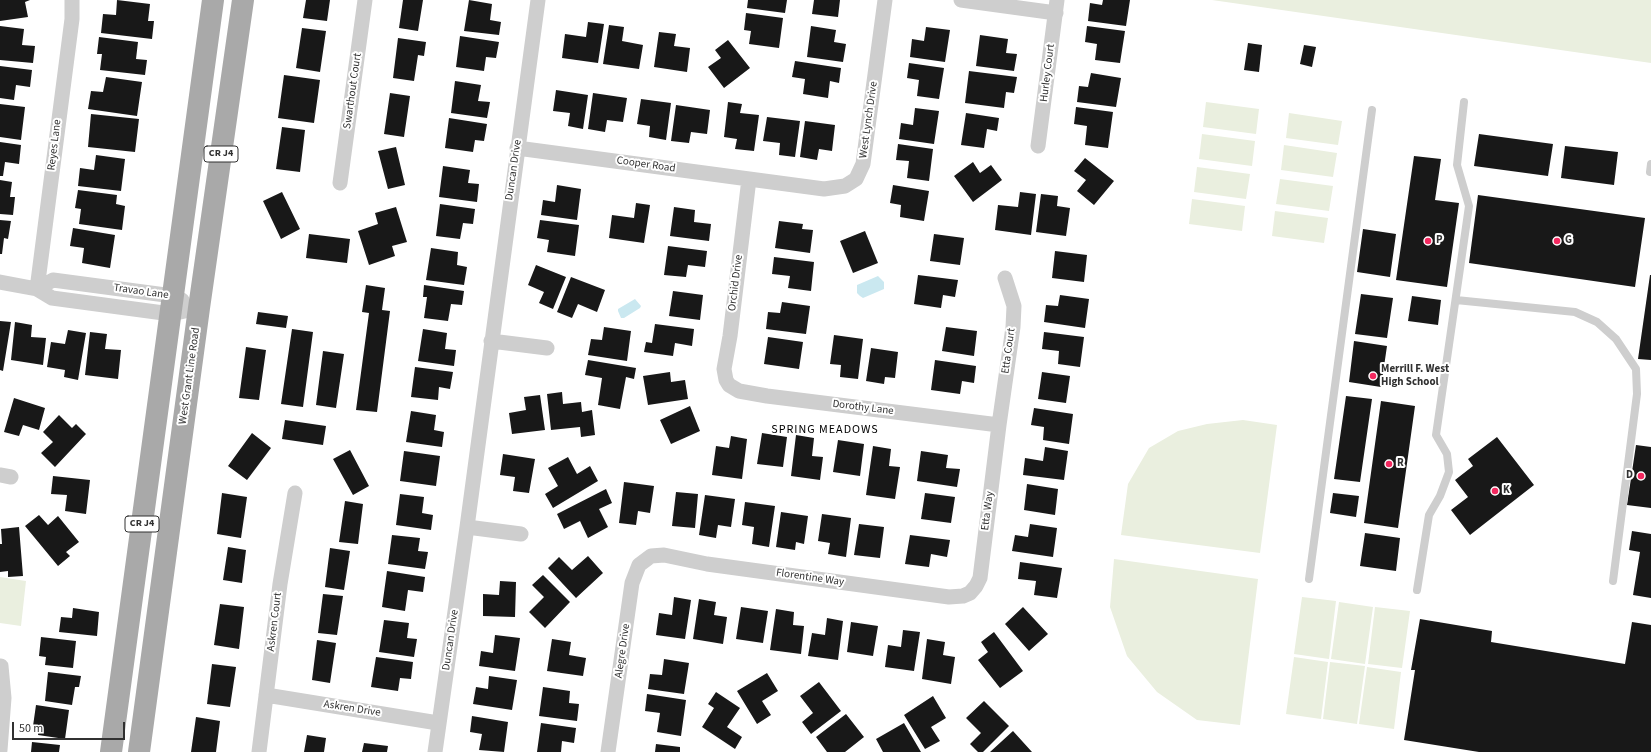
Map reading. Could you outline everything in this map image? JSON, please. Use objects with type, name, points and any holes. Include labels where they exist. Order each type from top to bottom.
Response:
[{"type":"main road","name":"CR J4","points":[[111,752],[213,0]]},
{"type":"main road","name":"West Grant Line Road","points":[[139,752],[199,308],[243,0]]},
{"type":"street","name":"Reyes Lane","points":[[37,289],[72,20],[72,0]]},
{"type":"street","name":"Swarthout Court","points":[[340,183],[365,0]]},
{"type":"street","name":"Duncan Drive","points":[[435,752],[538,0]]},
{"type":"street","name":"West Lynch Drive","points":[[774,182],[824,189],[845,186],[856,179],[863,164],[885,0]]},
{"type":"street","points":[[961,0],[1056,6]]},
{"type":"street","name":"Hurley Court","points":[[1038,146],[1056,6]]},
{"type":"street","name":"Cooper Road","points":[[517,148],[774,182]]},
{"type":"street","name":"Orchid Drive","points":[[729,385],[726,380],[724,369],[730,336],[749,179]]},
{"type":"street","name":"Etta Court","points":[[999,425],[1013,327],[1014,306],[1005,278]]},
{"type":"street","name":"Travao Lane","points":[[37,289],[53,280],[172,305],[199,308]]},
{"type":"street","points":[[0,282],[37,289]]},
{"type":"street","points":[[491,341],[547,348]]},
{"type":"street","name":"Dorothy Lane","points":[[729,385],[739,391],[767,396],[999,425]]},
{"type":"street","name":"Etta Way","points":[[970,593],[980,578],[999,425]]},
{"type":"street","name":"Askren Court","points":[[259,752],[280,584],[295,493]]},
{"type":"street","points":[[467,527],[521,534]]},
{"type":"street","name":"Florentine Way","points":[[650,556],[664,555],[707,564],[949,597],[963,596],[970,593]]},
{"type":"street","name":"Alegre Drive","points":[[608,752],[632,583],[639,566],[650,556]]},
{"type":"street","points":[[0,666],[4,698],[0,750]]},
{"type":"street","name":"Askren Drive","points":[[266,695],[438,723]]},
{"type":"lane","points":[[1417,590],[1429,515],[1440,496],[1449,472],[1447,454],[1436,435],[1469,206],[1457,165],[1464,102]]},
{"type":"lane","points":[[1309,579],[1372,110]]},
{"type":"lane","points":[[1456,300],[1575,312],[1597,322],[1616,339],[1636,369],[1637,394],[1613,581]]},
{"type":"green space","points":[[1212,0],[1651,0],[1651,63]]},
{"type":"green space","points":[[1206,102],[1259,109],[1256,134],[1203,127]]},
{"type":"green space","points":[[1289,113],[1342,121],[1338,145],[1286,138]]},
{"type":"green space","points":[[1202,134],[1255,141],[1252,166],[1199,159]]},
{"type":"green space","points":[[1284,145],[1337,153],[1333,177],[1281,170]]},
{"type":"green space","points":[[1197,167],[1250,174],[1246,199],[1194,192]]},
{"type":"green space","points":[[1280,179],[1333,186],[1329,211],[1276,204]]},
{"type":"green space","points":[[1192,199],[1245,206],[1242,231],[1189,224]]},
{"type":"green space","points":[[1275,211],[1328,218],[1324,243],[1272,236]]},
{"type":"green space","points":[[1243,420],[1277,425],[1260,553],[1121,535],[1128,484],[1149,448],[1178,431],[1207,424]]},
{"type":"green space","points":[[1114,559],[1258,579],[1240,725],[1197,720],[1157,692],[1127,656],[1110,607]]},
{"type":"green space","points":[[0,577],[26,581],[21,626],[0,623]]},
{"type":"green space","points":[[1302,597],[1336,601],[1329,659],[1294,654]]},
{"type":"green space","points":[[1339,602],[1373,607],[1365,664],[1331,659]]},
{"type":"green space","points":[[1375,607],[1410,611],[1402,668],[1368,664]]},
{"type":"green space","points":[[1294,657],[1328,662],[1321,719],[1286,714]]},
{"type":"green space","points":[[1330,662],[1365,666],[1357,724],[1323,719]]},
{"type":"green space","points":[[1367,667],[1401,672],[1394,729],[1359,724]]},
{"type":"water","points":[[878,276],[884,282],[884,289],[863,298],[857,293],[857,285]]},
{"type":"water","points":[[635,299],[641,306],[640,308],[624,318],[621,318],[618,309]]},
{"type":"building","points":[[0,0],[30,0],[25,2],[28,17],[0,21]]},
{"type":"building","points":[[117,0],[150,4],[148,21],[154,21],[152,39],[101,33],[103,14],[116,15]]},
{"type":"building","points":[[306,0],[330,0],[327,21],[303,18]]},
{"type":"building","points":[[403,0],[423,0],[418,31],[399,28]]},
{"type":"building","points":[[469,0],[492,4],[490,20],[501,22],[499,35],[464,31]]},
{"type":"building","points":[[748,0],[787,0],[785,13],[747,8]]},
{"type":"building","points":[[814,0],[840,0],[838,17],[812,14]]},
{"type":"building","points":[[1103,0],[1130,0],[1126,26],[1088,21],[1090,3],[1102,5]]},
{"type":"building","points":[[746,13],[783,18],[779,48],[749,44],[751,31],[744,30]]},
{"type":"building","points":[[588,22],[604,24],[598,63],[562,58],[565,34],[586,37]]},
{"type":"building","points":[[609,25],[624,27],[622,41],[643,45],[639,69],[603,64]]},
{"type":"building","points":[[0,26],[24,29],[22,45],[35,46],[33,63],[0,60]]},
{"type":"building","points":[[811,26],[836,30],[834,42],[846,44],[843,62],[807,57]]},
{"type":"building","points":[[1087,26],[1125,31],[1120,63],[1095,60],[1097,44],[1085,42]]},
{"type":"building","points":[[926,27],[950,30],[945,62],[910,57],[912,39],[924,41]]},
{"type":"building","points":[[302,28],[326,31],[320,72],[296,68]]},
{"type":"building","points":[[659,32],[676,34],[674,46],[690,48],[687,72],[654,67]]},
{"type":"building","points":[[980,35],[1008,39],[1006,53],[1017,54],[1014,71],[976,66]]},
{"type":"building","points":[[460,36],[499,42],[496,58],[486,57],[484,71],[456,67]]},
{"type":"building","points":[[99,37],[138,42],[136,59],[147,60],[145,75],[100,70],[102,54],[97,54]]},
{"type":"building","points":[[398,38],[426,42],[424,56],[418,55],[414,81],[393,78]]},
{"type":"building","points":[[728,40],[750,68],[724,88],[708,67],[721,58],[715,50]]},
{"type":"building","points":[[1248,43],[1262,45],[1259,72],[1244,70]]},
{"type":"building","points":[[1304,45],[1316,47],[1312,67],[1300,64]]},
{"type":"building","points":[[795,61],[841,68],[839,83],[830,81],[828,98],[803,94],[805,79],[792,77]]},
{"type":"building","points":[[909,63],[944,68],[939,99],[917,96],[919,80],[907,78]]},
{"type":"building","points":[[0,66],[32,70],[30,87],[16,85],[14,100],[0,98]]},
{"type":"building","points":[[969,71],[1017,77],[1014,93],[1006,92],[1004,108],[965,103]]},
{"type":"building","points":[[1091,73],[1121,78],[1116,107],[1077,102],[1079,86],[1088,87]]},
{"type":"building","points":[[284,75],[320,80],[314,123],[278,118]]},
{"type":"building","points":[[106,77],[142,82],[137,116],[88,109],[91,91],[103,92]]},
{"type":"building","points":[[455,81],[481,85],[478,101],[490,102],[487,118],[451,113]]},
{"type":"building","points":[[556,90],[588,95],[583,129],[568,126],[570,113],[553,111]]},
{"type":"building","points":[[390,93],[410,96],[404,137],[384,134]]},
{"type":"building","points":[[593,93],[627,98],[623,122],[607,120],[605,132],[588,129]]},
{"type":"building","points":[[641,99],[671,103],[666,140],[649,137],[650,126],[637,124]]},
{"type":"building","points":[[728,102],[742,104],[740,113],[759,115],[754,151],[735,149],[737,139],[724,137]]},
{"type":"building","points":[[0,104],[25,107],[21,140],[0,137]]},
{"type":"building","points":[[676,105],[710,110],[707,134],[691,132],[689,143],[671,141]]},
{"type":"building","points":[[1076,107],[1113,112],[1108,148],[1085,145],[1087,126],[1074,124]]},
{"type":"building","points":[[915,108],[939,111],[934,144],[899,139],[901,123],[913,125]]},
{"type":"building","points":[[966,113],[999,118],[997,131],[987,129],[984,148],[961,145]]},
{"type":"building","points":[[91,114],[139,119],[135,152],[88,147]]},
{"type":"building","points":[[767,117],[800,121],[795,157],[779,155],[780,143],[763,141]]},
{"type":"building","points":[[449,118],[487,124],[484,141],[475,140],[473,152],[445,148]]},
{"type":"building","points":[[805,121],[835,125],[832,151],[819,149],[817,160],[800,157]]},
{"type":"building","points":[[282,127],[305,130],[300,172],[276,169]]},
{"type":"building","points":[[1479,134],[1553,144],[1548,176],[1474,166]]},
{"type":"building","points":[[0,142],[21,145],[19,164],[5,162],[3,176],[0,176]]},
{"type":"building","points":[[898,144],[933,149],[929,181],[907,178],[909,161],[896,160]]},
{"type":"building","points":[[1565,146],[1618,152],[1614,185],[1561,178]]},
{"type":"building","points":[[396,147],[405,185],[388,189],[378,151]]},
{"type":"building","points":[[96,155],[125,159],[121,191],[78,186],[80,168],[94,170]]},
{"type":"building","name":"P","points":[[1414,156],[1441,159],[1435,200],[1459,203],[1447,287],[1396,280]]},
{"type":"building","points":[[1085,158],[1114,181],[1094,205],[1077,191],[1086,180],[1074,171]]},
{"type":"building","points":[[973,162],[980,173],[991,165],[1002,180],[973,202],[954,176]]},
{"type":"building","points":[[443,166],[470,170],[468,183],[479,184],[477,202],[439,197]]},
{"type":"building","points":[[0,180],[12,182],[10,197],[15,197],[13,215],[0,214]]},
{"type":"building","points":[[557,185],[581,189],[577,220],[541,215],[543,200],[555,202]]},
{"type":"building","points":[[893,185],[929,191],[924,221],[900,217],[901,205],[890,203]]},
{"type":"building","points":[[78,190],[117,195],[116,204],[125,206],[122,230],[79,224],[81,209],[75,208]]},
{"type":"building","points":[[282,192],[300,229],[281,239],[263,201]]},
{"type":"building","points":[[1020,192],[1036,194],[1031,235],[995,230],[998,205],[1018,207]]},
{"type":"building","points":[[1041,194],[1058,196],[1057,206],[1070,208],[1066,236],[1036,232]]},
{"type":"building","name":"G","points":[[1478,195],[1645,218],[1635,287],[1469,263]]},
{"type":"building","points":[[636,203],[650,205],[644,243],[609,238],[612,215],[634,218]]},
{"type":"building","points":[[440,204],[475,209],[473,224],[463,223],[460,239],[436,236]]},
{"type":"building","points":[[396,207],[407,242],[392,246],[395,256],[369,265],[358,231],[378,224],[375,213]]},
{"type":"building","points":[[674,207],[695,210],[694,222],[711,224],[709,241],[670,236]]},
{"type":"building","points":[[0,220],[11,221],[8,239],[4,238],[2,254],[0,254]]},
{"type":"building","points":[[540,220],[579,225],[575,256],[547,252],[549,240],[537,238]]},
{"type":"building","points":[[779,221],[803,224],[802,229],[813,230],[810,253],[775,248]]},
{"type":"building","points":[[73,228],[115,235],[110,268],[82,263],[84,248],[70,246]]},
{"type":"building","points":[[1363,229],[1396,234],[1390,277],[1357,272]]},
{"type":"building","points":[[865,231],[878,263],[853,273],[840,241]]},
{"type":"building","points":[[309,234],[350,239],[347,263],[306,258]]},
{"type":"building","points":[[934,234],[964,238],[960,265],[930,261]]},
{"type":"building","points":[[668,246],[707,251],[705,267],[688,265],[686,277],[664,275]]},
{"type":"building","points":[[431,248],[458,252],[457,265],[467,267],[464,285],[426,280]]},
{"type":"building","points":[[1055,251],[1087,255],[1084,282],[1052,278]]},
{"type":"building","points":[[774,257],[814,262],[811,291],[788,288],[790,276],[772,274]]},
{"type":"building","points":[[536,265],[566,277],[553,309],[539,303],[544,292],[528,285]]},
{"type":"building","points":[[918,275],[958,280],[955,297],[943,295],[941,308],[914,304]]},
{"type":"building","points":[[1651,275],[1651,360],[1638,359]]},
{"type":"building","points":[[571,277],[605,290],[597,312],[578,304],[572,318],[557,312]]},
{"type":"building","points":[[366,285],[385,288],[382,310],[390,311],[377,412],[356,410],[369,313],[362,312]]},
{"type":"building","points":[[424,285],[464,291],[462,305],[451,304],[448,321],[424,318],[427,297],[423,297]]},
{"type":"building","points":[[673,291],[703,295],[700,320],[669,316]]},
{"type":"building","points":[[1361,294],[1393,298],[1387,338],[1355,334]]},
{"type":"building","points":[[1060,295],[1089,299],[1085,328],[1044,322],[1046,305],[1058,306]]},
{"type":"building","points":[[1412,296],[1441,300],[1438,325],[1408,321]]},
{"type":"building","points":[[782,302],[810,306],[806,334],[766,329],[768,312],[780,313]]},
{"type":"building","points":[[258,312],[288,316],[286,328],[256,324]]},
{"type":"building","points":[[0,321],[11,322],[3,371],[0,370]]},
{"type":"building","points":[[15,322],[32,325],[31,337],[46,338],[43,365],[11,360]]},
{"type":"building","points":[[655,324],[694,329],[692,346],[675,343],[673,356],[644,352],[646,342],[652,343]]},
{"type":"building","points":[[604,327],[631,331],[627,361],[588,355],[591,339],[602,340]]},
{"type":"building","points":[[946,327],[977,331],[974,356],[942,351]]},
{"type":"building","points":[[292,329],[313,332],[303,407],[281,404]]},
{"type":"building","points":[[423,329],[447,333],[445,349],[456,350],[454,366],[418,361]]},
{"type":"building","points":[[68,330],[86,333],[78,380],[64,377],[65,370],[47,367],[51,342],[65,344]]},
{"type":"building","points":[[90,332],[107,334],[105,349],[121,350],[118,379],[85,375]]},
{"type":"building","points":[[1044,332],[1084,337],[1080,367],[1058,364],[1059,351],[1042,349]]},
{"type":"building","points":[[834,335],[863,339],[858,379],[840,377],[841,365],[830,364]]},
{"type":"building","points":[[768,337],[803,342],[799,369],[764,364]]},
{"type":"building","points":[[1354,341],[1387,346],[1381,387],[1349,382]]},
{"type":"building","points":[[246,347],[266,350],[259,400],[239,398]]},
{"type":"building","points":[[871,348],[898,352],[895,378],[885,377],[884,384],[866,381]]},
{"type":"building","points":[[323,351],[344,354],[336,408],[316,405]]},
{"type":"building","points":[[588,360],[636,368],[634,379],[626,377],[620,409],[598,405],[602,378],[585,375]]},
{"type":"building","points":[[935,360],[976,366],[974,383],[962,381],[960,394],[931,390]]},
{"type":"building","points":[[415,367],[453,372],[450,389],[439,387],[438,400],[411,397]]},
{"type":"building","points":[[670,372],[671,382],[685,380],[688,399],[648,405],[643,376]]},
{"type":"building","points":[[1042,372],[1070,376],[1066,403],[1038,399]]},
{"type":"building","points":[[562,392],[563,404],[581,402],[582,412],[592,410],[595,435],[581,437],[580,427],[551,430],[547,394]]},
{"type":"building","points":[[540,395],[545,430],[512,434],[509,413],[526,410],[524,397]]},
{"type":"building","points":[[1346,396],[1372,399],[1360,482],[1334,479]]},
{"type":"building","points":[[14,398],[45,408],[39,430],[23,425],[19,436],[4,432]]},
{"type":"building","name":"R","points":[[1381,401],[1415,406],[1398,528],[1364,523]]},
{"type":"building","points":[[690,406],[700,431],[671,444],[660,420]]},
{"type":"building","points":[[1034,408],[1073,414],[1069,444],[1043,440],[1044,427],[1031,425]]},
{"type":"building","points":[[411,411],[436,415],[434,430],[444,432],[442,447],[406,442]]},
{"type":"building","points":[[59,415],[72,428],[76,424],[86,434],[55,467],[41,453],[53,442],[43,432]]},
{"type":"building","points":[[285,420],[326,426],[323,445],[282,439]]},
{"type":"building","points":[[252,433],[271,448],[247,480],[228,466]]},
{"type":"building","points":[[762,433],[787,437],[783,467],[757,464]]},
{"type":"building","points":[[796,435],[814,438],[812,456],[823,457],[820,480],[791,476]]},
{"type":"building","points":[[731,436],[747,439],[742,479],[712,475],[716,446],[729,448]]},
{"type":"building","name":"K","points":[[1497,437],[1534,485],[1470,535],[1451,510],[1468,497],[1455,480],[1473,466],[1468,459]]},
{"type":"building","points":[[838,440],[864,444],[860,476],[833,472]]},
{"type":"building","name":"D","points":[[1636,445],[1651,447],[1651,508],[1627,505]]},
{"type":"building","points":[[873,446],[891,449],[889,466],[900,467],[895,499],[866,495]]},
{"type":"building","points":[[1045,447],[1068,451],[1064,480],[1023,475],[1025,458],[1043,461]]},
{"type":"building","points":[[350,450],[369,486],[353,495],[333,459]]},
{"type":"building","points":[[404,451],[440,456],[436,486],[400,481]]},
{"type":"building","points":[[921,451],[948,455],[946,468],[960,469],[957,487],[917,481]]},
{"type":"building","points":[[503,454],[535,459],[529,493],[513,491],[515,477],[500,475]]},
{"type":"building","points":[[568,457],[577,474],[590,466],[598,481],[553,508],[545,494],[558,486],[548,468]]},
{"type":"building","points":[[53,476],[90,480],[86,514],[65,511],[67,495],[51,494]]},
{"type":"building","points":[[624,482],[654,486],[650,513],[638,511],[636,525],[619,523]]},
{"type":"building","points":[[1027,484],[1058,489],[1055,515],[1024,510]]},
{"type":"building","points":[[606,489],[612,503],[599,509],[608,527],[588,538],[580,521],[564,529],[557,514]]},
{"type":"building","points":[[676,492],[698,494],[695,528],[672,526]]},
{"type":"building","points":[[222,493],[247,497],[241,538],[217,534]]},
{"type":"building","points":[[925,493],[955,497],[951,523],[921,519]]},
{"type":"building","points":[[1333,493],[1359,496],[1356,517],[1330,513]]},
{"type":"building","points":[[400,494],[424,497],[422,513],[433,515],[431,530],[396,525]]},
{"type":"building","points":[[705,495],[735,499],[731,527],[718,525],[716,538],[699,535]]},
{"type":"building","points":[[345,501],[363,504],[358,544],[339,542]]},
{"type":"building","points":[[745,502],[775,506],[769,547],[752,544],[754,527],[742,525]]},
{"type":"building","points":[[781,512],[808,516],[804,544],[796,542],[795,550],[776,547]]},
{"type":"building","points":[[822,514],[851,518],[846,557],[828,554],[830,543],[818,541]]},
{"type":"building","points":[[39,515],[48,525],[58,516],[79,542],[66,552],[70,556],[58,566],[25,526]]},
{"type":"building","points":[[859,524],[884,527],[880,558],[854,555]]},
{"type":"building","points":[[1030,524],[1057,528],[1053,557],[1012,551],[1015,535],[1028,537]]},
{"type":"building","points":[[19,527],[23,576],[8,577],[8,571],[0,572],[0,544],[2,544],[1,529]]},
{"type":"building","points":[[1632,531],[1651,534],[1651,598],[1633,595],[1640,552],[1629,550]]},
{"type":"building","points":[[1365,533],[1400,538],[1396,571],[1360,566]]},
{"type":"building","points":[[392,535],[420,538],[418,551],[428,552],[425,569],[388,564]]},
{"type":"building","points":[[910,535],[950,540],[947,557],[931,554],[929,567],[905,564]]},
{"type":"building","points":[[228,547],[246,550],[242,583],[223,580]]},
{"type":"building","points":[[330,548],[350,551],[344,590],[325,587]]},
{"type":"building","points":[[588,556],[603,573],[576,598],[548,568],[559,557],[572,570]]},
{"type":"building","points":[[1020,562],[1062,568],[1057,598],[1034,595],[1036,581],[1018,579]]},
{"type":"building","points":[[387,571],[425,577],[423,592],[408,590],[405,611],[382,607]]},
{"type":"building","points":[[543,575],[570,602],[545,628],[529,612],[544,597],[532,585]]},
{"type":"building","points":[[500,581],[516,582],[515,617],[483,616],[483,594],[499,595]]},
{"type":"building","points":[[323,594],[343,596],[337,635],[318,633]]},
{"type":"building","points":[[674,597],[691,600],[685,639],[656,635],[659,613],[672,615]]},
{"type":"building","points":[[699,599],[716,602],[714,615],[727,617],[723,644],[693,639]]},
{"type":"building","points":[[220,604],[244,607],[239,649],[214,645]]},
{"type":"building","points":[[741,607],[768,611],[763,643],[736,639]]},
{"type":"building","points":[[1023,607],[1048,634],[1029,651],[1005,624]]},
{"type":"building","points":[[73,608],[99,612],[97,636],[59,632],[61,617],[72,618]]},
{"type":"building","points":[[776,609],[794,612],[793,625],[804,626],[801,654],[770,650]]},
{"type":"building","points":[[827,618],[843,621],[838,660],[808,656],[812,633],[825,635]]},
{"type":"building","points":[[1420,619],[1492,631],[1491,642],[1625,664],[1632,622],[1651,625],[1651,752],[1479,752],[1404,740],[1415,670],[1411,670]]},
{"type":"building","points":[[384,620],[409,623],[407,638],[417,639],[414,657],[379,652]]},
{"type":"building","points":[[851,622],[878,626],[873,656],[847,652]]},
{"type":"building","points":[[903,630],[920,632],[914,671],[885,667],[888,645],[901,647]]},
{"type":"building","points":[[994,632],[1023,671],[1000,688],[978,660],[988,652],[981,642]]},
{"type":"building","points":[[495,635],[520,638],[515,671],[479,666],[481,651],[493,653]]},
{"type":"building","points":[[41,637],[76,641],[73,668],[45,665],[46,657],[39,656]]},
{"type":"building","points":[[552,639],[571,642],[569,655],[586,658],[583,676],[547,671]]},
{"type":"building","points":[[927,639],[945,642],[943,655],[955,657],[951,684],[922,679]]},
{"type":"building","points":[[317,640],[336,643],[330,683],[312,680]]},
{"type":"building","points":[[376,657],[413,662],[411,679],[400,678],[398,691],[371,687]]},
{"type":"building","points":[[664,659],[689,663],[684,694],[648,689],[650,674],[662,675]]},
{"type":"building","points":[[212,664],[236,667],[230,707],[207,704]]},
{"type":"building","points":[[48,672],[81,676],[79,687],[75,687],[72,705],[45,701]]},
{"type":"building","points":[[767,673],[778,691],[762,701],[771,715],[757,724],[737,691]]},
{"type":"building","points":[[489,676],[517,680],[512,710],[473,704],[476,687],[488,689]]},
{"type":"building","points":[[819,682],[841,711],[811,734],[802,722],[813,713],[800,696]]},
{"type":"building","points":[[543,687],[570,691],[569,703],[579,704],[577,721],[539,716]]},
{"type":"building","points":[[716,692],[740,708],[727,727],[742,737],[735,749],[702,727],[714,708],[708,704]]},
{"type":"building","points":[[647,694],[686,700],[681,736],[657,732],[660,713],[645,711]]},
{"type":"building","points":[[933,696],[946,718],[931,727],[940,741],[925,749],[904,715]]},
{"type":"building","points":[[984,701],[1009,726],[983,752],[978,752],[970,744],[981,733],[966,718]]},
{"type":"building","points":[[36,705],[69,710],[65,739],[38,735],[39,727],[33,726]]},
{"type":"building","points":[[846,714],[864,737],[845,752],[827,752],[816,737]]},
{"type":"building","points":[[472,716],[508,722],[504,752],[479,750],[482,734],[470,732]]},
{"type":"building","points":[[196,717],[220,721],[216,752],[191,752]]},
{"type":"building","points":[[541,723],[576,728],[574,743],[562,741],[561,752],[537,752]]},
{"type":"building","points":[[904,723],[921,752],[883,752],[876,739]]},
{"type":"building","points":[[1013,731],[1032,752],[990,752]]},
{"type":"building","points":[[307,735],[326,738],[324,752],[304,752]]},
{"type":"building","points":[[32,742],[60,745],[59,752],[31,752]]},
{"type":"building","points":[[364,743],[388,746],[387,752],[362,752]]},
{"type":"building","points":[[656,744],[680,747],[680,752],[655,752]]},
{"type":"place","name":"P","points":[[1428,241]]},
{"type":"place","name":"G","points":[[1557,241]]},
{"type":"place","name":"Merrill F. West High School","points":[[1373,376]]},
{"type":"place","name":"R","points":[[1389,464]]},
{"type":"place","name":"D","points":[[1641,476]]},
{"type":"place","name":"K","points":[[1495,491]]},
{"type":"district","name":"SPRING MEADOWS","points":[[825,430]]}]
